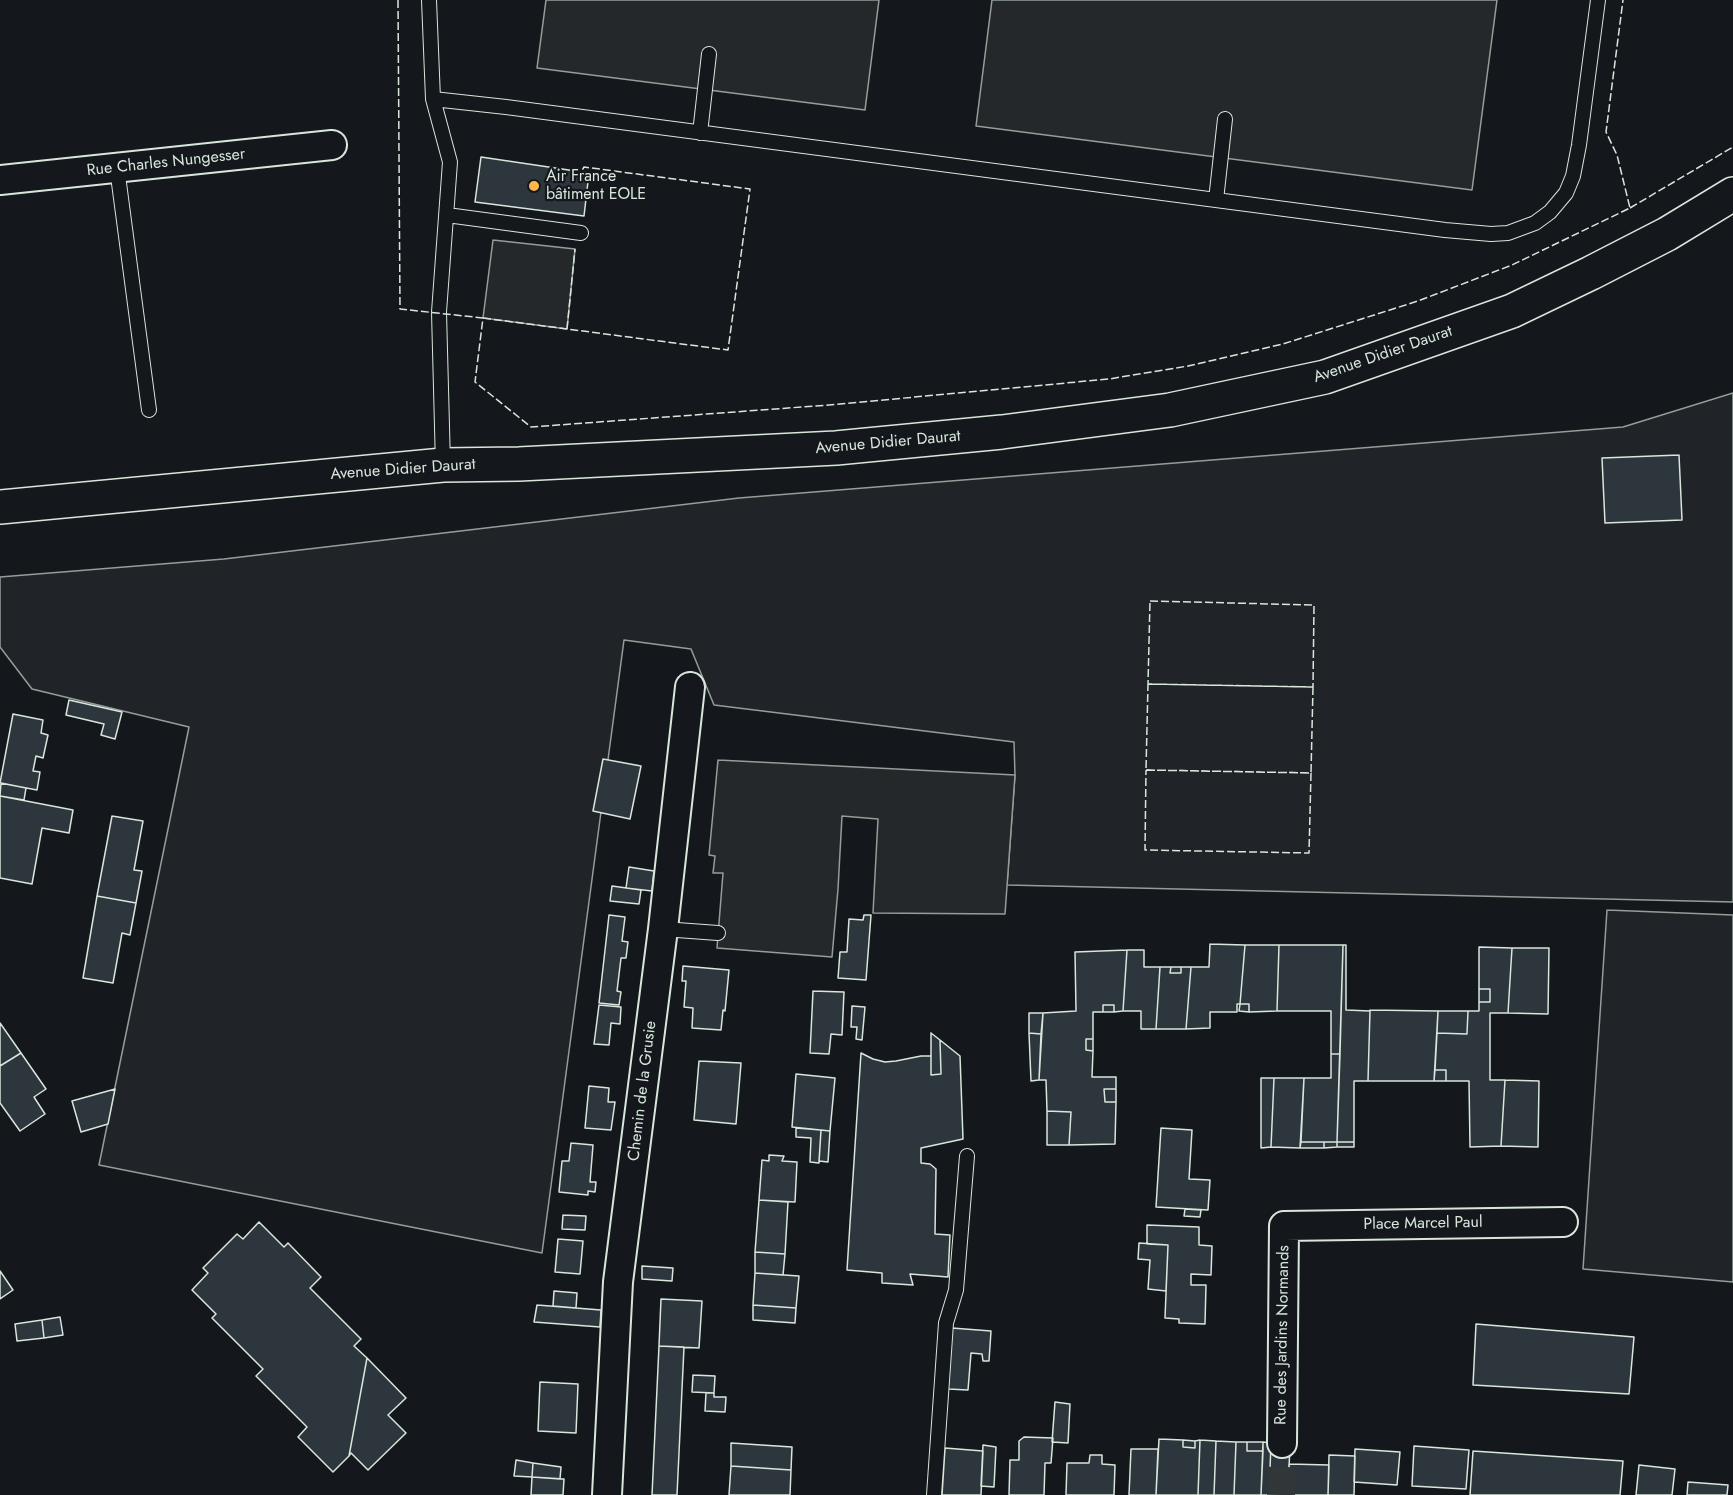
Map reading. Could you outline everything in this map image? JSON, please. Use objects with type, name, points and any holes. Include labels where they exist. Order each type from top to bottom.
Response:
[{"type":"main road","name":"Avenue Didier Daurat","points":[[0,507],[444,465],[519,464],[836,448],[1002,432],[1170,410],[1325,377],[1512,310],[1667,234],[1733,194]]},
{"type":"street","name":"Rue Charles Nungesser","points":[[0,180],[332,145]]},
{"type":"street","name":"Chemin de la Grusie","points":[[607,1495],[618,1282],[663,929],[690,687]]},
{"type":"street","name":"Place Marcel Paul","points":[[1284,1226],[1563,1222]]},
{"type":"street","name":"Rue des Jardins Normands","points":[[1282,1443],[1284,1226]]},
{"type":"lane","points":[[429,0],[432,99],[450,162],[439,312],[444,465]]},
{"type":"lane","points":[[432,99],[1445,230],[1491,234],[1508,233],[1535,223],[1558,204],[1566,193],[1573,176],[1598,0]]},
{"type":"lane","points":[[700,133],[709,54]]},
{"type":"lane","points":[[1216,200],[1225,119]]},
{"type":"lane","points":[[117,168],[149,410]]},
{"type":"lane","points":[[447,215],[581,232]]},
{"type":"lane","points":[[663,929],[718,933]]},
{"type":"lane","points":[[934,1495],[946,1323],[956,1290],[967,1156]]},
{"type":"shaded area","points":[[546,0],[879,0],[865,110],[537,68]]},
{"type":"shaded area","points":[[992,0],[1497,0],[1472,190],[976,126]]},
{"type":"shaded area","points":[[493,240],[575,249],[567,329],[483,318]]},
{"type":"shaded area","points":[[1733,393],[1733,902],[1007,885],[1015,775],[1014,742],[714,705],[691,649],[624,640],[542,1253],[99,1165],[189,727],[32,689],[0,647],[0,577],[224,559],[739,498],[1623,427]]},
{"type":"shaded area","points":[[718,760],[1015,775],[1005,914],[873,913],[878,819],[842,816],[832,957],[717,948],[723,873],[713,873],[715,856],[709,855]]},
{"type":"shaded area","points":[[1607,910],[1733,915],[1733,1282],[1583,1269]]},
{"type":"building","points":[[481,157],[589,173],[584,216],[475,202]]},
{"type":"building","points":[[1679,455],[1682,520],[1605,523],[1602,458]]},
{"type":"building","points":[[69,700],[122,712],[115,739],[101,735],[104,724],[66,715]]},
{"type":"building","points":[[13,714],[43,720],[41,733],[48,735],[43,758],[36,756],[33,771],[40,772],[37,790],[0,783]]},
{"type":"building","points":[[603,759],[641,766],[630,819],[593,811]]},
{"type":"building","points":[[1,783],[26,788],[24,800],[0,796]]},
{"type":"building","points":[[0,796],[73,810],[69,833],[42,828],[32,884],[0,878]]},
{"type":"building","points":[[112,816],[143,821],[134,870],[142,871],[136,903],[97,896]]},
{"type":"building","points":[[629,867],[654,871],[652,891],[626,888]]},
{"type":"building","points":[[612,886],[641,890],[639,904],[610,901]]},
{"type":"building","points":[[97,896],[136,903],[130,935],[122,933],[113,983],[83,978]]},
{"type":"building","points":[[609,915],[625,917],[622,941],[628,942],[626,958],[621,958],[617,991],[621,992],[619,1005],[599,1003]]},
{"type":"building","points":[[864,915],[871,915],[866,980],[838,978],[840,952],[847,952],[849,919],[863,920]]},
{"type":"building","points":[[1210,944],[1245,945],[1240,1004],[1237,1004],[1237,1012],[1210,1012],[1210,1028],[1186,1029],[1191,967],[1209,967]]},
{"type":"building","points":[[1245,945],[1279,945],[1277,1011],[1249,1012],[1249,1004],[1240,1004]]},
{"type":"building","points":[[1279,945],[1343,945],[1340,1054],[1331,1054],[1331,1011],[1277,1011]]},
{"type":"building","points":[[1343,945],[1346,945],[1346,1010],[1370,1011],[1368,1081],[1354,1081],[1354,1142],[1337,1142]]},
{"type":"building","points":[[1479,947],[1512,948],[1508,1013],[1490,1013],[1490,1080],[1505,1080],[1501,1146],[1470,1147],[1469,1081],[1446,1081],[1446,1070],[1435,1070],[1437,1033],[1467,1034],[1468,1011],[1479,1011],[1479,1002],[1490,1002],[1490,989],[1479,989]]},
{"type":"building","points":[[1512,948],[1549,948],[1548,1014],[1508,1013]]},
{"type":"building","points":[[1127,950],[1123,1011],[1114,1012],[1114,1005],[1103,1005],[1103,1012],[1093,1012],[1093,1039],[1086,1039],[1086,1050],[1093,1051],[1092,1077],[1116,1077],[1116,1089],[1104,1089],[1105,1102],[1116,1102],[1115,1144],[1069,1145],[1071,1112],[1047,1111],[1046,1080],[1039,1080],[1043,1013],[1076,1011],[1075,952]]},
{"type":"building","points":[[1127,950],[1144,950],[1144,967],[1160,967],[1156,1029],[1141,1029],[1141,1011],[1123,1011]]},
{"type":"building","points":[[683,966],[729,970],[721,1030],[692,1028],[693,1008],[684,1007],[686,981],[682,981]]},
{"type":"building","points":[[1160,967],[1171,967],[1170,973],[1181,973],[1181,967],[1191,967],[1186,1029],[1156,1029]]},
{"type":"building","points":[[1171,967],[1181,967],[1181,973],[1170,973]]},
{"type":"building","points":[[1479,989],[1490,989],[1490,1002],[1479,1002]]},
{"type":"building","points":[[813,991],[844,992],[842,1035],[831,1034],[829,1054],[810,1053]]},
{"type":"building","points":[[1240,1004],[1249,1004],[1249,1012],[1239,1011]]},
{"type":"building","points":[[599,1005],[621,1007],[620,1024],[611,1023],[609,1045],[594,1044]]},
{"type":"building","points":[[1103,1005],[1114,1005],[1114,1012],[1103,1012]]},
{"type":"building","points":[[852,1006],[865,1007],[862,1040],[856,1039],[857,1027],[851,1027]]},
{"type":"building","points":[[1370,1010],[1438,1011],[1434,1081],[1368,1081]]},
{"type":"building","points":[[1438,1011],[1468,1011],[1467,1034],[1437,1033]]},
{"type":"building","points":[[1029,1013],[1043,1013],[1041,1034],[1029,1033]]},
{"type":"building","points":[[0,1023],[21,1053],[0,1066]]},
{"type":"building","points":[[931,1033],[940,1040],[941,1074],[931,1075]]},
{"type":"building","points":[[1029,1033],[1041,1034],[1039,1080],[1031,1081]]},
{"type":"building","points":[[1086,1039],[1093,1039],[1093,1051],[1086,1050]]},
{"type":"building","points":[[940,1040],[960,1056],[963,1139],[921,1148],[921,1163],[930,1164],[936,1169],[935,1234],[950,1235],[948,1277],[910,1274],[913,1285],[882,1283],[882,1273],[847,1270],[861,1053],[885,1062],[931,1056],[931,1075],[941,1074]]},
{"type":"building","points":[[21,1053],[46,1089],[34,1097],[45,1114],[20,1131],[0,1103],[0,1066]]},
{"type":"building","points":[[1331,1054],[1340,1054],[1337,1142],[1301,1142],[1304,1078],[1331,1078]]},
{"type":"building","points":[[699,1061],[741,1063],[736,1124],[694,1120]]},
{"type":"building","points":[[1435,1070],[1446,1070],[1446,1081],[1434,1081]]},
{"type":"building","points":[[796,1074],[835,1078],[830,1131],[792,1127]]},
{"type":"building","points":[[1261,1078],[1274,1078],[1271,1147],[1261,1148]]},
{"type":"building","points":[[1274,1078],[1304,1078],[1300,1148],[1271,1147]]},
{"type":"building","points":[[1505,1080],[1539,1081],[1538,1147],[1501,1146]]},
{"type":"building","points":[[589,1086],[609,1088],[608,1102],[615,1102],[611,1130],[585,1128]]},
{"type":"building","points":[[115,1089],[108,1124],[81,1132],[72,1101]]},
{"type":"building","points":[[1104,1089],[1116,1089],[1116,1102],[1105,1102]]},
{"type":"building","points":[[1047,1111],[1071,1112],[1069,1145],[1047,1145]]},
{"type":"building","points":[[796,1128],[821,1130],[819,1163],[810,1162],[811,1138],[796,1137]]},
{"type":"building","points":[[1161,1128],[1192,1130],[1189,1179],[1210,1180],[1208,1210],[1156,1207]]},
{"type":"building","points":[[821,1130],[830,1131],[828,1162],[819,1161]]},
{"type":"building","points":[[1301,1142],[1324,1142],[1324,1148],[1300,1148]]},
{"type":"building","points":[[1324,1142],[1337,1142],[1337,1147],[1324,1148]]},
{"type":"building","points":[[1337,1142],[1354,1142],[1354,1147],[1337,1147]]},
{"type":"building","points":[[571,1143],[593,1145],[590,1182],[596,1182],[595,1192],[588,1191],[588,1195],[559,1192],[562,1161],[569,1161]]},
{"type":"building","points":[[769,1155],[784,1156],[782,1161],[797,1162],[795,1202],[759,1200],[762,1160],[769,1161]]},
{"type":"building","points":[[759,1200],[788,1202],[785,1254],[755,1252]]},
{"type":"building","points":[[1185,1209],[1201,1210],[1200,1217],[1184,1216]]},
{"type":"building","points":[[563,1215],[586,1216],[585,1230],[562,1229]]},
{"type":"building","points":[[259,1222],[284,1247],[288,1243],[321,1277],[310,1288],[361,1339],[354,1346],[367,1358],[349,1456],[333,1472],[298,1437],[307,1427],[256,1376],[263,1369],[212,1318],[216,1314],[192,1290],[208,1273],[203,1268],[237,1234],[243,1239]]},
{"type":"building","points":[[1147,1225],[1199,1227],[1199,1245],[1212,1246],[1211,1275],[1191,1274],[1191,1285],[1206,1285],[1205,1324],[1179,1323],[1179,1319],[1165,1318],[1168,1245],[1147,1244]]},
{"type":"building","points":[[558,1239],[583,1241],[580,1274],[555,1272]]},
{"type":"building","points":[[1139,1243],[1168,1245],[1166,1291],[1148,1289],[1150,1260],[1138,1259]]},
{"type":"building","points":[[755,1252],[785,1254],[783,1275],[755,1273]]},
{"type":"building","points":[[642,1266],[673,1268],[672,1281],[642,1279]]},
{"type":"building","points":[[0,1271],[13,1290],[0,1299]]},
{"type":"building","points":[[755,1273],[799,1276],[796,1308],[753,1305]]},
{"type":"building","points":[[554,1291],[577,1293],[576,1308],[553,1306]]},
{"type":"building","points":[[661,1299],[702,1301],[699,1348],[659,1346]]},
{"type":"building","points":[[537,1305],[601,1310],[600,1327],[534,1322]]},
{"type":"building","points":[[753,1305],[796,1308],[795,1323],[753,1320]]},
{"type":"building","points":[[60,1317],[63,1335],[44,1338],[42,1320]]},
{"type":"building","points":[[42,1320],[44,1338],[17,1341],[15,1324]]},
{"type":"building","points":[[1476,1324],[1634,1337],[1629,1394],[1473,1385]]},
{"type":"building","points":[[952,1328],[991,1331],[989,1361],[983,1361],[982,1354],[971,1353],[968,1390],[948,1389]]},
{"type":"building","points":[[659,1346],[684,1347],[677,1495],[652,1495]]},
{"type":"building","points":[[367,1358],[406,1398],[388,1415],[406,1433],[368,1470],[351,1453],[349,1456]]},
{"type":"building","points":[[693,1375],[715,1376],[714,1393],[692,1392]]},
{"type":"building","points":[[540,1382],[578,1384],[576,1433],[538,1431]]},
{"type":"building","points":[[706,1393],[714,1393],[714,1397],[726,1397],[725,1412],[705,1411]]},
{"type":"building","points":[[1055,1402],[1070,1404],[1068,1443],[1052,1442]]},
{"type":"building","points":[[1024,1437],[1053,1438],[1051,1463],[1045,1463],[1044,1495],[1009,1495],[1010,1460],[1019,1460],[1019,1441]]},
{"type":"building","points":[[1159,1439],[1183,1440],[1183,1447],[1195,1448],[1195,1441],[1200,1440],[1198,1495],[1156,1495]]},
{"type":"building","points":[[1183,1440],[1195,1441],[1195,1448],[1183,1447]]},
{"type":"building","points":[[1200,1440],[1216,1441],[1214,1495],[1198,1495]]},
{"type":"building","points":[[1216,1441],[1236,1442],[1234,1495],[1214,1495]]},
{"type":"building","points":[[1236,1442],[1247,1442],[1247,1451],[1263,1451],[1261,1495],[1234,1495]]},
{"type":"building","points":[[1247,1442],[1263,1442],[1263,1451],[1247,1451]]},
{"type":"building","points":[[1263,1442],[1271,1443],[1269,1495],[1261,1495]]},
{"type":"building","points":[[731,1443],[792,1447],[791,1470],[731,1466]]},
{"type":"building","points":[[1271,1443],[1290,1443],[1288,1495],[1269,1495]]},
{"type":"building","points":[[983,1445],[996,1447],[994,1487],[981,1486]]},
{"type":"building","points":[[1414,1446],[1469,1450],[1466,1489],[1412,1486]]},
{"type":"building","points":[[945,1448],[983,1451],[981,1495],[942,1495]]},
{"type":"building","points":[[1131,1449],[1158,1449],[1156,1495],[1129,1495]]},
{"type":"building","points":[[1355,1449],[1400,1452],[1397,1485],[1354,1482]]},
{"type":"building","points":[[1473,1451],[1623,1461],[1620,1495],[1470,1495]]},
{"type":"building","points":[[1090,1455],[1102,1455],[1102,1464],[1115,1465],[1114,1495],[1066,1495],[1067,1463],[1089,1463]]},
{"type":"building","points":[[1329,1455],[1355,1456],[1354,1495],[1328,1495]]},
{"type":"building","points":[[516,1460],[533,1463],[532,1477],[514,1476]]},
{"type":"building","points":[[533,1463],[561,1467],[560,1479],[532,1477]]},
{"type":"building","points":[[1289,1464],[1329,1465],[1328,1495],[1288,1495]]},
{"type":"building","points":[[1639,1465],[1675,1469],[1672,1495],[1636,1495]]},
{"type":"building","points":[[731,1466],[791,1470],[790,1495],[729,1495]]},
{"type":"building","points":[[532,1477],[564,1479],[563,1495],[531,1495]]},
{"type":"building","points":[[1688,1482],[1728,1485],[1727,1495],[1687,1495]]},
{"type":"tunnel","points":[[1281,1495],[1282,1443]]},
{"type":"fence","points":[[398,0],[400,309],[483,318],[475,382],[531,427],[829,405],[1109,379],[1188,366],[1283,344],[1418,301],[1512,265],[1630,208],[1617,155],[1606,132],[1623,0]]},
{"type":"fence","points":[[1630,208],[1733,147]]},
{"type":"fence","points":[[483,318],[728,350],[750,189],[584,167],[581,172]]},
{"type":"fence","points":[[567,329],[575,249]]},
{"type":"fence","points":[[1150,601],[1314,605],[1313,687],[1148,684],[1150,601]]},
{"type":"fence","points":[[1148,684],[1313,687],[1311,773],[1146,770],[1148,684]]},
{"type":"fence","points":[[1146,770],[1311,773],[1309,853],[1145,850],[1146,770]]},
{"type":"place","name":"Air France bâtiment EOLE","points":[[534,186]]}]
